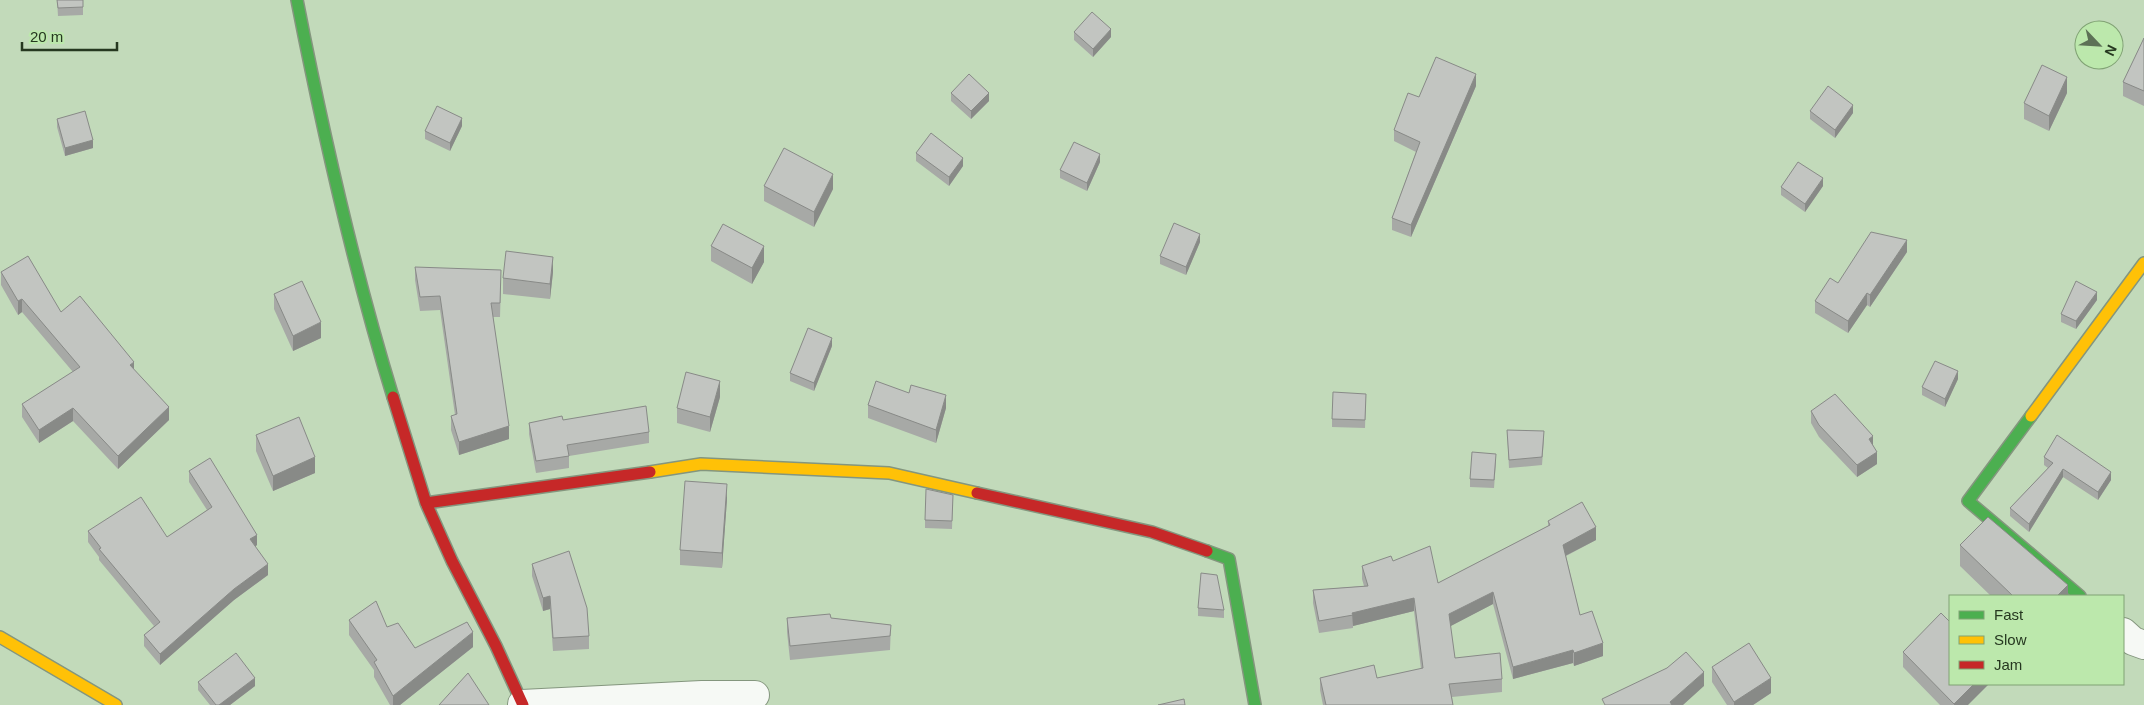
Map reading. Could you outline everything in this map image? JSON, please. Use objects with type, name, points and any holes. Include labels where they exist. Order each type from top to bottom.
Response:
[{"type":"street","points":[[297,0],[315,94],[375,339],[426,503],[452,562],[496,646],[522,704],[702,695],[755,695]]},
{"type":"street","points":[[2079,595],[1968,501],[2144,263]]},
{"type":"street","points":[[426,503],[701,464],[890,474],[1152,532],[1229,559],[1255,705]]},
{"type":"street","points":[[2124,633],[2133,641],[2144,645]]},
{"type":"street","points":[[0,637],[116,705]]},
{"type":"building","points":[[57,0],[83,0],[83,7],[58,8]]},
{"type":"building","points":[[1092,12],[1111,29],[1093,49],[1074,32]]},
{"type":"building","points":[[2144,38],[2144,91],[2123,82]]},
{"type":"building","points":[[1436,57],[1476,74],[1411,225],[1392,218],[1420,142],[1394,130],[1408,93],[1419,97]]},
{"type":"building","points":[[2042,65],[2067,77],[2049,116],[2024,103]]},
{"type":"building","points":[[969,74],[989,93],[971,111],[951,93]]},
{"type":"building","points":[[1828,86],[1853,105],[1835,130],[1810,111]]},
{"type":"building","points":[[437,106],[462,118],[450,143],[425,131]]},
{"type":"building","points":[[85,111],[93,140],[65,148],[57,119]]},
{"type":"building","points":[[931,133],[963,158],[949,177],[916,153]]},
{"type":"building","points":[[1074,142],[1100,154],[1087,183],[1060,170]]},
{"type":"building","points":[[784,148],[833,174],[814,212],[764,186]]},
{"type":"building","points":[[1798,162],[1823,178],[1805,204],[1781,187]]},
{"type":"building","points":[[1174,223],[1200,234],[1186,267],[1160,256]]},
{"type":"building","points":[[723,224],[764,246],[752,268],[711,246]]},
{"type":"building","points":[[1871,232],[1907,240],[1870,295],[1867,293],[1848,321],[1815,301],[1830,278],[1838,283]]},
{"type":"building","points":[[506,251],[553,257],[550,284],[503,278]]},
{"type":"building","points":[[28,256],[61,312],[80,296],[134,362],[130,365],[169,407],[118,456],[73,408],[39,430],[22,404],[80,367],[22,299],[18,301],[1,272]]},
{"type":"building","points":[[415,267],[501,270],[500,303],[491,303],[509,426],[459,442],[451,416],[457,414],[440,296],[420,297]]},
{"type":"building","points":[[302,281],[321,322],[293,336],[274,294]]},
{"type":"building","points":[[2076,281],[2097,292],[2076,321],[2061,314]]},
{"type":"building","points":[[808,328],[832,338],[814,383],[790,373]]},
{"type":"building","points":[[1935,361],[1958,371],[1945,399],[1922,387]]},
{"type":"building","points":[[686,372],[720,381],[710,417],[677,408]]},
{"type":"building","points":[[876,381],[909,393],[911,385],[946,395],[936,430],[868,405]]},
{"type":"building","points":[[1333,392],[1366,394],[1365,420],[1332,419]]},
{"type":"building","points":[[1835,394],[1873,436],[1869,439],[1877,452],[1857,465],[1819,425],[1811,411]]},
{"type":"building","points":[[646,406],[649,432],[567,445],[569,456],[536,461],[529,423],[562,416],[563,420]]},
{"type":"building","points":[[299,417],[315,457],[273,476],[256,435]]},
{"type":"building","points":[[1507,430],[1544,431],[1542,457],[1509,460]]},
{"type":"building","points":[[2057,435],[2111,472],[2098,492],[2063,469],[2029,524],[2010,508],[2053,463],[2044,457]]},
{"type":"building","points":[[1472,452],[1496,454],[1494,480],[1470,479]]},
{"type":"building","points":[[210,458],[257,535],[250,539],[268,564],[234,589],[160,654],[144,635],[160,622],[99,549],[101,548],[88,531],[141,497],[167,537],[212,507],[189,471]]},
{"type":"building","points":[[685,481],[727,484],[722,553],[680,550]]},
{"type":"building","points":[[926,489],[953,495],[952,521],[925,520]]},
{"type":"building","points":[[1582,502],[1596,527],[1563,545],[1580,615],[1592,611],[1603,643],[1574,653],[1573,650],[1513,667],[1493,592],[1449,614],[1455,658],[1500,653],[1502,679],[1449,684],[1453,705],[1326,705],[1320,678],[1374,665],[1377,678],[1423,668],[1414,598],[1352,613],[1353,615],[1319,621],[1313,590],[1368,586],[1362,566],[1391,556],[1393,561],[1430,546],[1438,583],[1550,525],[1548,521]]},
{"type":"building","points":[[1988,517],[2068,585],[2058,595],[2012,595],[1960,545]]},
{"type":"building","points":[[569,551],[587,608],[589,636],[553,638],[550,596],[543,598],[532,564]]},
{"type":"building","points":[[1201,573],[1217,575],[1224,610],[1198,608]]},
{"type":"building","points":[[376,601],[387,627],[398,623],[415,648],[467,622],[473,632],[393,696],[374,662],[377,660],[349,620]]},
{"type":"building","points":[[1941,613],[1949,621],[1949,685],[1973,685],[1954,704],[1903,652]]},
{"type":"building","points":[[830,614],[831,618],[891,625],[890,636],[790,646],[787,618]]},
{"type":"building","points":[[1749,643],[1771,678],[1734,702],[1712,667]]},
{"type":"building","points":[[1686,652],[1704,672],[1670,702],[1672,705],[1605,705],[1602,699],[1667,668]]},
{"type":"building","points":[[236,653],[255,678],[219,705],[216,705],[198,682]]},
{"type":"building","points":[[468,673],[489,705],[439,705]]},
{"type":"building","points":[[1184,699],[1185,705],[1158,705]]},
{"type":"traffic: fast","points":[[297,0],[340,200],[378,348],[393,397]]},
{"type":"traffic: fast","points":[[2031,416],[1968,501],[2079,595]]},
{"type":"traffic: fast","points":[[1207,551],[1229,559],[1255,705]]},
{"type":"traffic: slow","points":[[2031,416],[2144,263]]},
{"type":"traffic: slow","points":[[650,472],[701,464],[889,473],[977,493]]},
{"type":"traffic: slow","points":[[0,637],[116,705]]},
{"type":"traffic: jam","points":[[393,397],[426,503],[452,561],[496,646],[523,705]]},
{"type":"traffic: jam","points":[[426,503],[650,472]]},
{"type":"traffic: jam","points":[[977,493],[1152,532],[1207,551]]}]
